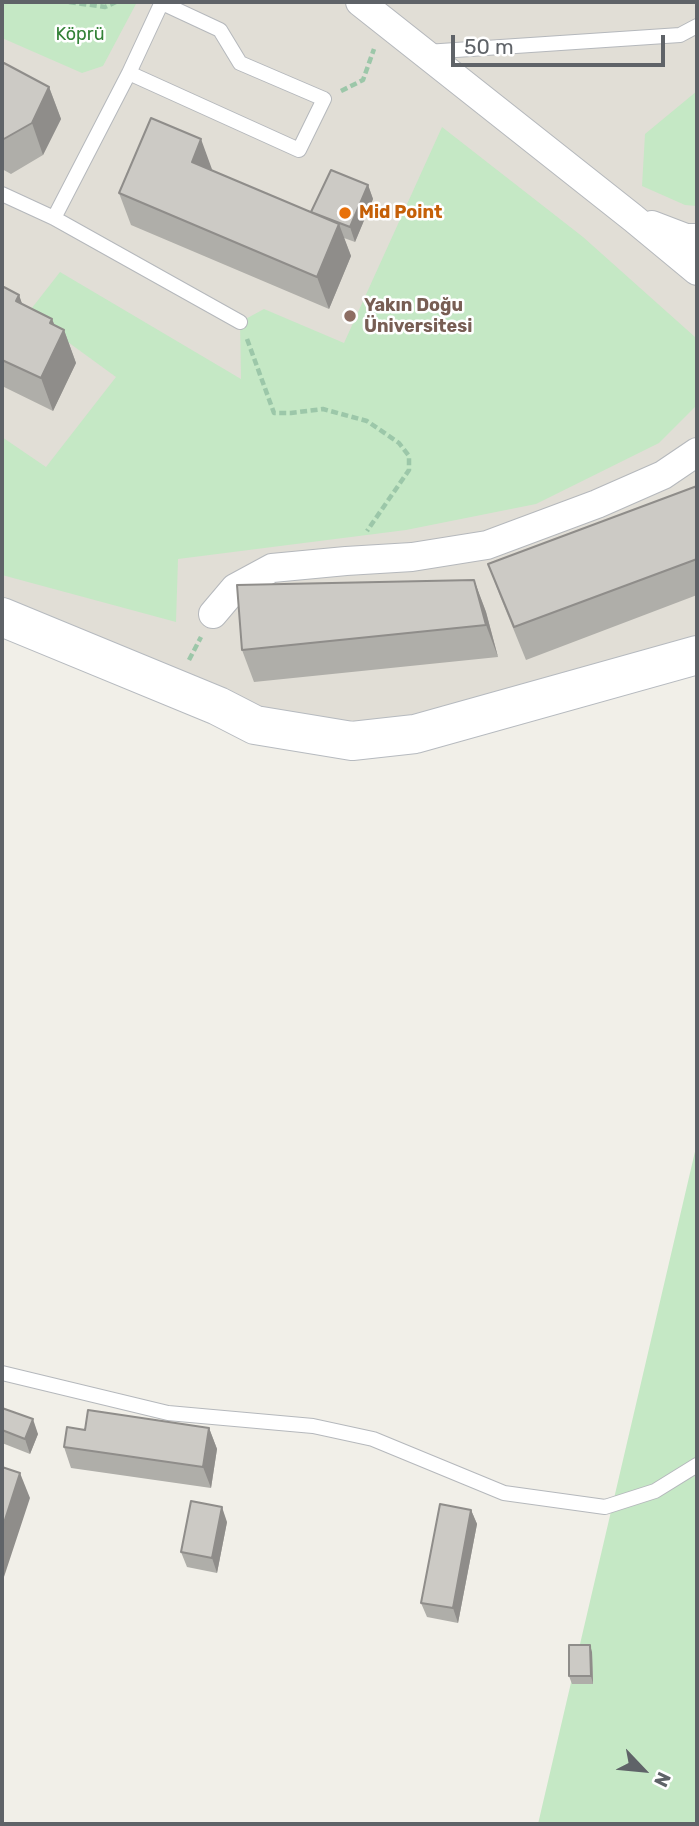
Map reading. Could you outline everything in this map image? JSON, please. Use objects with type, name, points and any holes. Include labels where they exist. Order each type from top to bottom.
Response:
[{"type":"main road","points":[[2,617],[218,706],[255,725],[352,741],[415,734],[697,655]]},
{"type":"street","points":[[360,2],[697,271]]},
{"type":"street","points":[[633,218],[686,238],[697,238]]},
{"type":"street","points":[[213,614],[235,588],[272,568],[412,557],[487,545],[597,504],[663,475],[696,452]]},
{"type":"lane","points":[[54,218],[129,73],[162,2],[220,30],[240,63],[324,99],[299,150],[129,73]]},
{"type":"lane","points":[[424,53],[680,35],[697,26]]},
{"type":"lane","points":[[2,194],[54,218],[240,322]]},
{"type":"lane","points":[[2,1374],[168,1413],[313,1426],[337,1431],[373,1439],[504,1493],[605,1507],[655,1491],[697,1465]]},
{"type":"path","points":[[69,2],[105,7],[116,2]]},
{"type":"path","points":[[324,99],[363,80],[386,22]]},
{"type":"path","points":[[240,322],[274,413],[323,409],[367,421],[399,443],[409,456],[409,470],[346,561]]},
{"type":"path","points":[[175,689],[213,614]]},
{"type":"shaded area","name":"Yakın Doğu Üniversitesi","points":[[2,2],[697,2],[697,658],[352,741],[2,630]]},
{"type":"green space","name":"Köprü","points":[[2,2],[137,2],[103,66],[82,73],[2,38]]},
{"type":"green space","points":[[697,91],[697,206],[685,205],[642,186],[645,134]]},
{"type":"green space","points":[[442,127],[583,237],[695,337],[697,405],[659,443],[536,504],[406,530],[178,559],[176,622],[2,575],[2,437],[46,467],[116,377],[28,313],[60,272],[241,379],[240,322],[264,309],[344,343]]},
{"type":"green space","points":[[697,1143],[697,1824],[538,1824]]},
{"type":"building","points":[[4,63],[49,87],[32,123],[2,140],[2,66]]},
{"type":"building","points":[[151,118],[201,139],[192,162],[339,224],[317,277],[119,193]]},
{"type":"building","points":[[331,170],[368,185],[350,227],[311,212]]},
{"type":"building","points":[[2,286],[19,295],[16,301],[52,319],[50,323],[64,330],[41,378],[2,360]]},
{"type":"building","points":[[697,486],[697,559],[514,627],[488,564]]},
{"type":"building","points":[[474,580],[486,625],[242,650],[237,585]]},
{"type":"building","points":[[2,1408],[33,1419],[25,1439],[2,1430]]},
{"type":"building","points":[[88,1410],[209,1428],[203,1467],[64,1447],[67,1427],[85,1430]]},
{"type":"building","points":[[2,1467],[20,1473],[2,1529]]},
{"type":"building","points":[[191,1501],[222,1507],[212,1558],[181,1552]]},
{"type":"building","points":[[440,1504],[471,1510],[453,1608],[421,1603]]},
{"type":"building","points":[[569,1645],[590,1645],[591,1676],[569,1676]]},
{"type":"place","name":"Mid Point","points":[[345,213]]},
{"type":"place","name":"Yakın Doğu Üniversitesi","points":[[350,316]]}]
